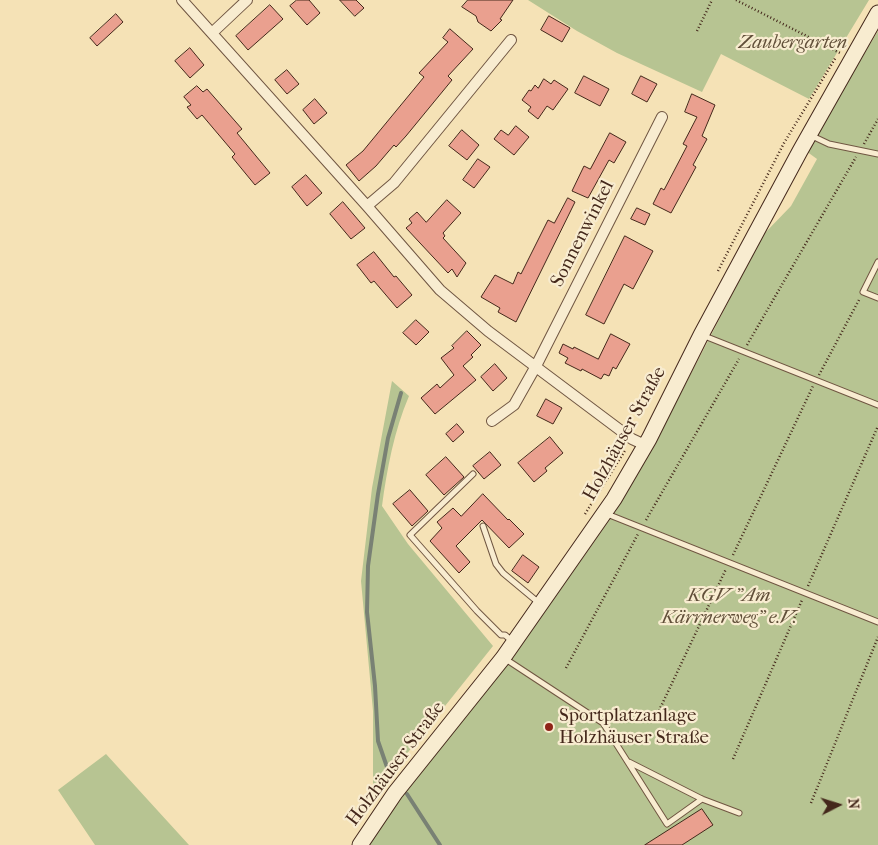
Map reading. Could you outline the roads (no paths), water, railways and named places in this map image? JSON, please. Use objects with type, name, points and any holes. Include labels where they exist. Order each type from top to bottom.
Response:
[{"type":"main road","name":"Holzhäuser Straße","points":[[360,845],[395,793],[514,644],[604,513],[639,442],[701,335],[810,134],[845,56],[878,13]]},
{"type":"street","points":[[182,0],[440,290],[488,331],[639,442]]},
{"type":"street","points":[[212,33],[247,0]]},
{"type":"street","points":[[367,206],[394,183],[511,40]]},
{"type":"street","name":"Sonnenwinkel","points":[[492,421],[514,406],[662,117]]},
{"type":"lane","points":[[810,134],[829,144],[878,154]]},
{"type":"lane","points":[[878,262],[863,292],[878,298]]},
{"type":"lane","points":[[701,335],[878,405]]},
{"type":"lane","points":[[473,474],[410,535],[477,611],[514,644]]},
{"type":"lane","points":[[604,513],[878,622]]},
{"type":"lane","points":[[483,526],[496,564],[503,573],[541,606]]},
{"type":"lane","points":[[503,658],[603,722],[667,824],[702,799]]},
{"type":"lane","points":[[628,762],[702,799],[739,813]]},
{"type":"waterway","points":[[387,767],[378,741],[375,686],[367,612],[368,566],[388,438],[401,393]]},
{"type":"waterway","points":[[407,794],[440,845]]},
{"type":"place","name":"Sportplatzanlage Holzhäuser Straße","points":[[549,727]]},
{"type":"park label","name":"Zaubergarten","points":[[793,43]]},
{"type":"park label","name":"KGV \"Am Kärrnerweg\" e.V.","points":[[729,607]]}]
